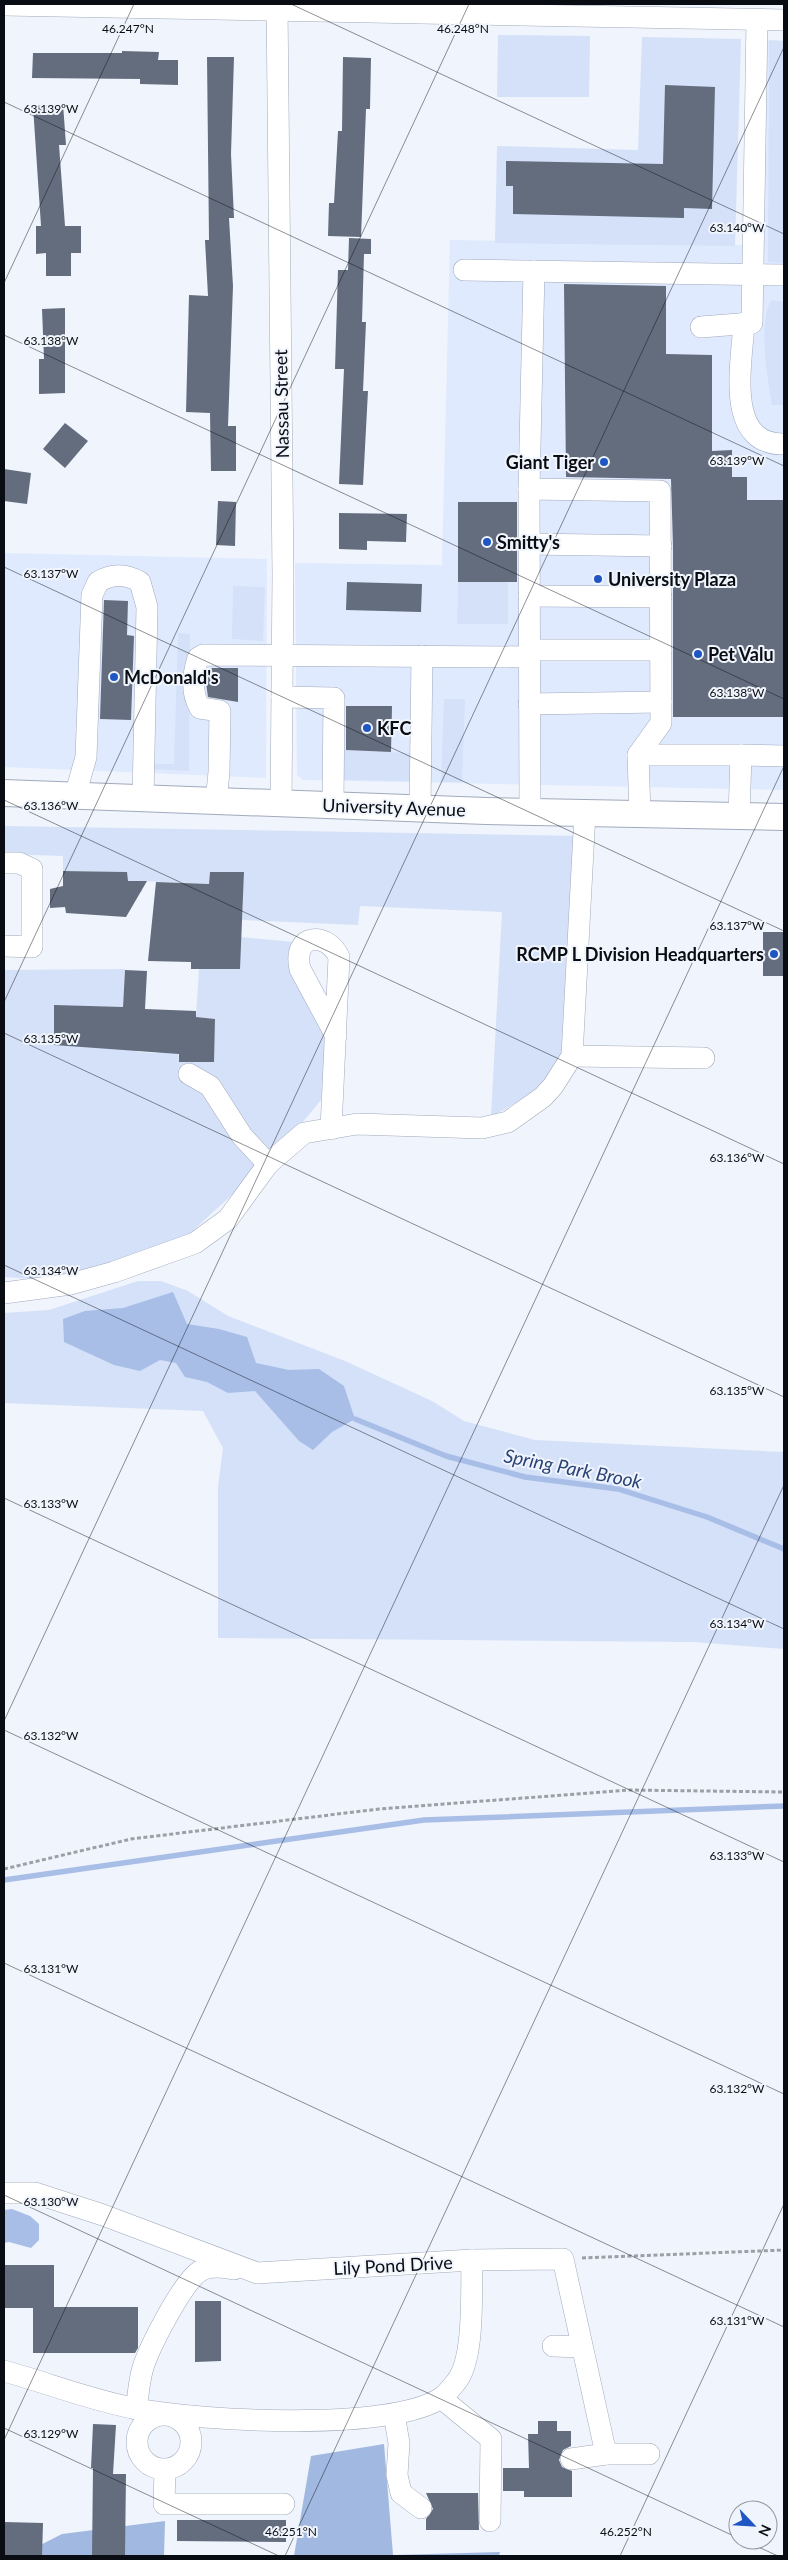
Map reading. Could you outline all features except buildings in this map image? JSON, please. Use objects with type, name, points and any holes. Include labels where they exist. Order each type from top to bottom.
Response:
[{"type":"main road","name":"University Avenue","points":[[4,793],[143,800],[333,804],[530,812],[784,817]]},
{"type":"street","points":[[4,6],[605,11],[753,14],[784,20]]},
{"type":"street","name":"Nassau Street","points":[[278,7],[282,654],[281,804]]},
{"type":"street","points":[[701,327],[752,323],[753,14]]},
{"type":"street","points":[[464,270],[784,275]]},
{"type":"street","points":[[530,812],[528,489],[534,271]]},
{"type":"street","points":[[744,323],[740,406],[753,433],[766,441],[784,444]]},
{"type":"street","points":[[528,489],[660,491],[661,723],[638,755],[640,814]]},
{"type":"street","points":[[529,544],[661,546]]},
{"type":"street","points":[[74,796],[86,757],[92,599],[98,582],[111,576],[122,575],[130,576],[140,582],[148,608],[143,800]]},
{"type":"street","points":[[529,596],[661,598]]},
{"type":"street","points":[[216,802],[220,711],[200,708],[194,698],[194,669],[198,658],[214,654],[422,656],[661,650]]},
{"type":"street","points":[[420,808],[422,656]]},
{"type":"street","points":[[282,697],[334,698],[333,804]]},
{"type":"street","points":[[530,704],[661,702]]},
{"type":"street","points":[[638,755],[784,756]]},
{"type":"street","points":[[739,816],[741,755]]},
{"type":"street","points":[[4,1293],[71,1284],[114,1272],[194,1243],[228,1219],[268,1164],[304,1133],[357,1124],[482,1128],[508,1122],[543,1097],[572,1056],[585,813]]},
{"type":"street","points":[[4,863],[18,863],[32,870],[34,900],[32,947],[4,946]]},
{"type":"street","points":[[331,1129],[336,1036]]},
{"type":"street","points":[[572,1056],[704,1058]]},
{"type":"street","points":[[189,1074],[210,1086],[242,1136],[268,1164]]},
{"type":"street","name":"Lily Pond Drive","points":[[4,2193],[35,2193],[61,2201],[257,2273],[472,2260],[468,2358],[458,2381],[441,2398],[410,2411],[376,2418],[271,2421],[168,2414],[136,2409],[4,2371]]},
{"type":"street","points":[[472,2260],[564,2259],[606,2454]]},
{"type":"street","points":[[136,2409],[142,2371],[154,2340],[187,2285],[201,2270],[220,2267],[257,2273]]},
{"type":"street","points":[[553,2346],[582,2347]]},
{"type":"street","points":[[441,2398],[491,2439],[490,2521]]},
{"type":"street","points":[[168,2414],[184,2423],[192,2440],[191,2449],[182,2464],[165,2470],[156,2469],[141,2458],[137,2441],[144,2424],[151,2418],[168,2414]]},
{"type":"street","points":[[394,2414],[399,2443],[396,2474],[401,2493],[421,2508]]},
{"type":"street","points":[[571,2459],[606,2454],[649,2454]]},
{"type":"street","points":[[165,2470],[164,2504],[284,2504]]},
{"type":"path","points":[[4,1869],[130,1839],[380,1809],[629,1790],[784,1792]]},
{"type":"path","points":[[564,2259],[784,2250]]},
{"type":"shaded area","points":[[498,35],[590,36],[589,97],[497,97]]},
{"type":"shaded area","points":[[642,37],[741,39],[735,246],[495,243],[497,146],[638,150]]},
{"type":"shaded area","points":[[747,40],[784,41],[784,790],[303,780],[297,775],[295,563],[442,565],[450,240],[743,245]]},
{"type":"shaded area","points":[[769,40],[784,41],[784,263],[768,262]]},
{"type":"shaded area","points":[[772,300],[784,302],[784,405],[772,405],[766,366],[765,321]]},
{"type":"shaded area","points":[[4,553],[267,559],[266,778],[4,767]]},
{"type":"shaded area","points":[[458,582],[508,582],[508,624],[457,624]]},
{"type":"shaded area","points":[[233,586],[265,587],[263,641],[232,639]]},
{"type":"shaded area","points":[[178,633],[190,634],[189,771],[153,769],[151,764],[174,764]]},
{"type":"shaded area","points":[[444,699],[465,699],[462,782],[441,782]]},
{"type":"shaded area","points":[[343,750],[410,753],[409,781],[341,780]]},
{"type":"shaded area","points":[[4,826],[581,836],[568,1004],[561,1054],[549,1076],[533,1093],[491,1117],[502,912],[360,906],[358,925],[242,920],[244,872],[210,872],[209,884],[143,881],[142,892],[128,892],[127,872],[63,871],[63,856],[4,854]]},
{"type":"shaded area","points":[[241,937],[294,942],[326,1043],[321,1100],[249,1179],[186,1237],[109,1266],[36,1279],[4,1277],[4,970],[125,969],[122,1022],[140,1023],[138,1052],[158,1053],[159,1047],[178,1047],[179,1062],[213,1062],[215,1019],[196,1017],[199,969],[239,969]]},
{"type":"shaded area","points":[[138,1281],[161,1281],[188,1291],[228,1316],[345,1361],[432,1401],[464,1421],[535,1440],[784,1452],[784,1649],[694,1642],[218,1638],[218,1487],[223,1448],[203,1411],[4,1403],[4,1313],[49,1310]]},
{"type":"shaded area","points":[[173,1292],[187,1324],[219,1329],[247,1337],[256,1363],[289,1370],[319,1369],[344,1386],[355,1419],[332,1432],[313,1450],[299,1441],[255,1391],[228,1393],[207,1382],[185,1377],[176,1363],[160,1360],[140,1371],[114,1365],[64,1342],[63,1319],[85,1311],[123,1308]]},
{"type":"shaded area","points":[[12,2209],[30,2216],[39,2224],[39,2240],[31,2248],[9,2242],[4,2243],[4,2210]]},
{"type":"shaded area","points":[[384,2444],[393,2555],[500,2552],[499,2556],[294,2556],[311,2456]]},
{"type":"shaded area","points":[[165,2521],[164,2556],[19,2556],[62,2534]]},
{"type":"waterway","name":"Spring Park Brook","points":[[355,1419],[446,1456],[525,1477],[618,1489],[707,1517],[784,1549]]},
{"type":"waterway","points":[[4,1880],[424,1820],[784,1806]]},
{"type":"place","name":"Giant Tiger","points":[[604,462]]},
{"type":"place","name":"Smitty's","points":[[487,542]]},
{"type":"place","name":"University Plaza","points":[[598,579]]},
{"type":"place","name":"Pet Valu","points":[[698,654]]},
{"type":"place","name":"McDonald's","points":[[114,677]]},
{"type":"place","name":"KFC","points":[[367,728]]},
{"type":"place","name":"RCMP L Division Headquarters","points":[[774,954]]}]
